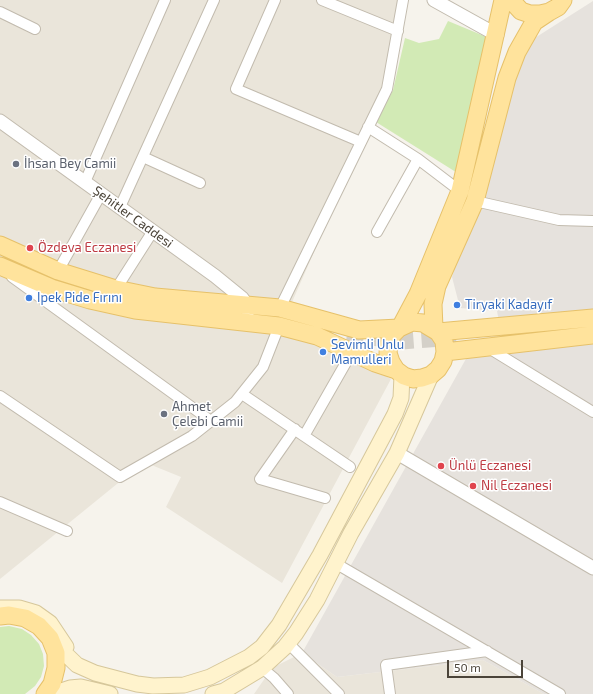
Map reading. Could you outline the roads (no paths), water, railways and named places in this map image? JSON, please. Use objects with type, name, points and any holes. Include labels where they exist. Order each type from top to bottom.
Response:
[{"type":"main road","points":[[0,616],[9,615],[25,618],[39,626],[77,665],[95,673],[137,684],[168,686],[184,685],[210,678],[249,657],[262,647],[299,595],[376,451],[401,398],[399,372],[389,358],[389,344],[392,335],[400,327],[418,294],[460,191],[497,35],[503,0]]},
{"type":"main road","points":[[511,0],[521,11],[530,14],[550,12]]},
{"type":"main road","points":[[436,330],[433,304],[437,286],[475,201],[507,78],[517,52],[534,22],[558,7],[563,0]]},
{"type":"main road","points":[[0,245],[58,271],[116,289],[155,297],[280,308],[359,330],[400,327],[412,322],[423,323],[436,330],[444,341],[445,352],[441,365],[431,375],[397,453],[351,533],[317,600],[288,642],[262,668],[224,691],[213,694]]},
{"type":"main road","points":[[0,253],[44,271],[95,289]]},
{"type":"main road","points":[[0,267],[54,289],[120,307],[279,326],[317,336],[413,379],[431,375]]},
{"type":"main road","points":[[436,330],[593,318]]},
{"type":"main road","points":[[464,337],[593,326]]},
{"type":"main road","points":[[445,352],[593,335]]},
{"type":"main road","points":[[0,608],[19,608],[32,612],[43,618],[55,629],[77,665]]},
{"type":"main road","points":[[45,694],[52,684],[56,668],[56,653],[50,638]]},
{"type":"main road","points":[[52,694],[70,688],[81,687],[110,694]]},
{"type":"street","points":[[85,182],[165,0]]},
{"type":"street","points":[[120,207],[214,0]]},
{"type":"street","points":[[275,0],[236,88],[361,142]]},
{"type":"street","points":[[322,0],[398,31]]},
{"type":"street","points":[[280,308],[387,89],[403,0]]},
{"type":"street","points":[[434,0],[497,35]]},
{"type":"street","points":[[0,12],[35,29]]},
{"type":"street","name":"Şehitler Caddesi","points":[[0,121],[153,231],[242,298],[247,305]]},
{"type":"street","points":[[368,126],[418,159],[460,191]]},
{"type":"street","points":[[143,157],[200,184]]},
{"type":"street","points":[[377,232],[418,159]]},
{"type":"street","points":[[58,271],[101,194]]},
{"type":"street","points":[[475,201],[559,220],[593,221]]},
{"type":"street","points":[[116,289],[153,231]]},
{"type":"street","points":[[0,267],[211,421]]},
{"type":"street","points":[[247,305],[249,323]]},
{"type":"street","points":[[0,396],[120,477],[192,436],[235,402],[263,367],[279,326]]},
{"type":"street","points":[[487,347],[593,412]]},
{"type":"street","points":[[304,436],[352,352]]},
{"type":"street","points":[[242,394],[350,467]]},
{"type":"street","points":[[295,429],[260,479],[325,498]]},
{"type":"street","points":[[397,453],[593,568]]},
{"type":"street","points":[[0,502],[67,531]]},
{"type":"street","points":[[335,563],[487,651],[548,691],[560,694]]},
{"type":"street","points":[[288,642],[339,694]]},
{"type":"street","points":[[390,694],[386,665],[487,651]]},
{"type":"street","points":[[262,668],[274,678],[288,694]]},
{"type":"tunnel","points":[[250,313],[306,322]]},
{"type":"tunnel","points":[[347,334],[402,341],[456,337]]},
{"type":"place","name":"İhsan Bey Camii","points":[[16,164]]},
{"type":"place","name":"Özdeva Eczanesi","points":[[30,248]]},
{"type":"place","name":"Ipek Pide Fırını","points":[[29,298]]},
{"type":"place","name":"Tiryaki Kadayıf","points":[[457,305]]},
{"type":"place","name":"Sevimli Unlu Mamulleri","points":[[323,352]]},
{"type":"place","name":"Ahmet Çelebi Camii","points":[[164,414]]},
{"type":"place","name":"Ünlü Eczanesi","points":[[441,466]]},
{"type":"place","name":"Nil Eczanesi","points":[[473,486]]}]
